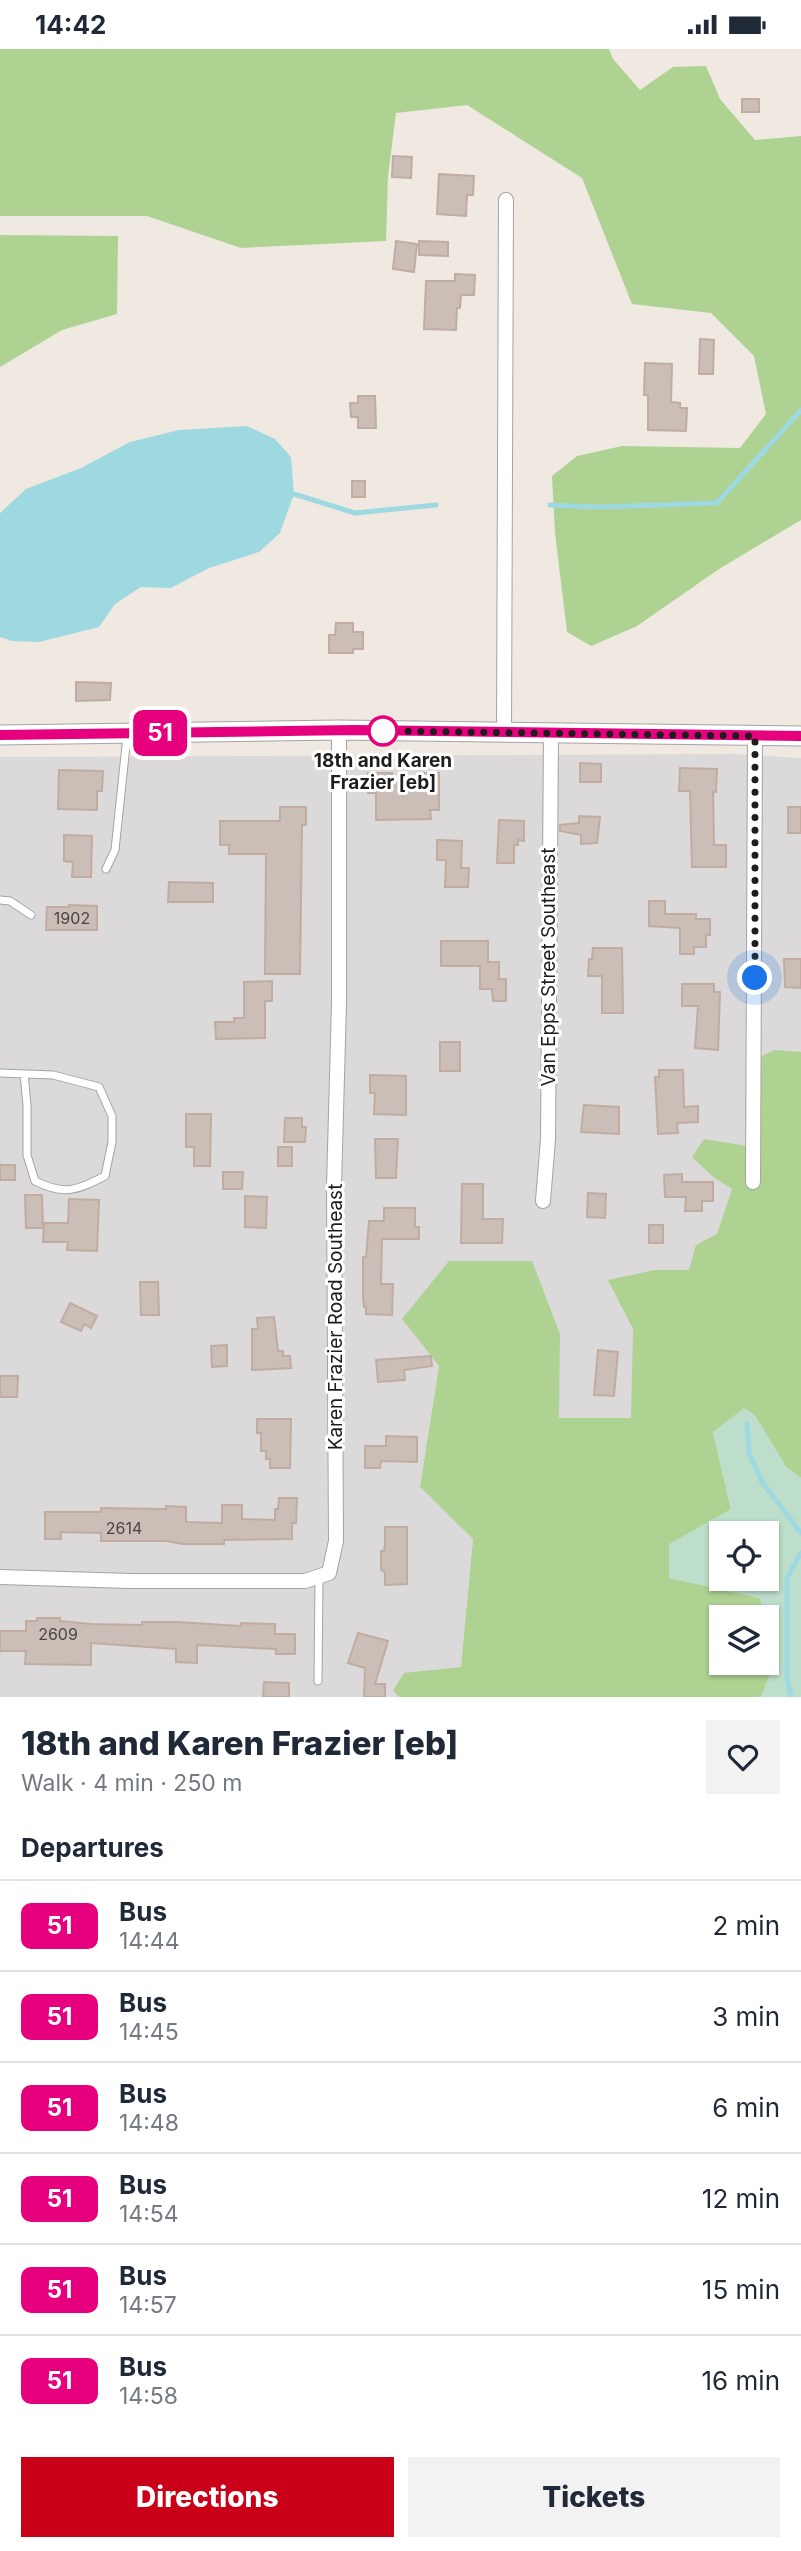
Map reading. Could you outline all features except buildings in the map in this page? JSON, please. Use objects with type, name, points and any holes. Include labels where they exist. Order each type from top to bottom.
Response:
[{"type":"street","points":[[504,732],[506,200]]},
{"type":"street","points":[[0,735],[339,730],[801,736]]},
{"type":"street","name":"Karen Frazier Road Southeast","points":[[319,1576],[329,1573],[336,1541],[334,1186],[339,1003],[339,730]]},
{"type":"street","name":"Van Epps Street Southeast","points":[[543,1201],[548,1139],[551,733]]},
{"type":"street","points":[[753,1182],[755,736]]},
{"type":"street","points":[[0,1577],[130,1581],[305,1581],[319,1576]]},
{"type":"lane","points":[[106,869],[115,849],[127,733]]},
{"type":"lane","points":[[0,900],[10,901],[31,915]]},
{"type":"lane","points":[[0,1073],[53,1075],[99,1087],[113,1116],[113,1142],[105,1176],[75,1190],[53,1190],[35,1181],[27,1155],[24,1074]]},
{"type":"lane","points":[[318,1681],[319,1576]]},
{"type":"shaded area","points":[[729,754],[801,758],[801,1228],[744,1270],[655,1270],[633,1329],[632,1418],[558,1419],[560,1334],[402,1319],[439,1366],[420,1487],[473,1539],[461,1667],[404,1674],[393,1689],[399,1697],[0,1697],[0,757]]},
{"type":"green space","points":[[0,49],[609,49],[613,59],[640,90],[673,67],[706,66],[720,99],[755,140],[801,136],[801,520],[719,569],[637,626],[591,646],[567,632],[555,533],[552,476],[577,456],[622,446],[740,448],[766,414],[754,356],[711,313],[632,304],[582,178],[467,105],[396,113],[388,176],[386,241],[241,248],[147,216],[0,216]]},
{"type":"green space","points":[[0,235],[118,236],[117,314],[62,330],[0,367]]},
{"type":"green space","points":[[774,1050],[801,1052],[801,1478],[786,1467],[755,1416],[713,1432],[731,1509],[720,1521],[709,1521],[709,1534],[670,1578],[709,1587],[709,1591],[728,1591],[760,1598],[762,1605],[709,1605],[709,1675],[770,1675],[761,1697],[399,1697],[393,1690],[404,1673],[461,1667],[473,1539],[420,1487],[439,1366],[402,1319],[449,1261],[532,1261],[560,1334],[559,1418],[631,1418],[633,1329],[608,1280],[655,1270],[689,1270],[696,1245],[717,1234],[732,1189],[712,1176],[692,1157],[704,1139],[753,1147],[754,1060]]},
{"type":"green space","points":[[744,1408],[755,1415],[786,1467],[801,1478],[801,1697],[761,1697],[770,1675],[779,1675],[779,1605],[762,1605],[760,1598],[728,1591],[779,1591],[779,1521],[710,1521],[731,1509],[713,1432]]},
{"type":"green space","points":[[709,1521],[709,1587],[669,1578],[669,1544]]},
{"type":"water","points":[[247,426],[275,439],[291,457],[294,494],[280,533],[259,552],[209,568],[171,588],[141,587],[115,604],[99,627],[39,642],[12,641],[0,637],[0,513],[26,489],[81,468],[130,442],[179,430]]},
{"type":"waterway","points":[[550,505],[598,507],[717,503],[801,410]]},
{"type":"waterway","points":[[294,494],[355,513],[436,505]]},
{"type":"waterway","points":[[747,1424],[749,1453],[762,1482],[801,1533]]},
{"type":"waterway","points":[[791,1697],[787,1678],[787,1578],[801,1553]]},
{"type":"bus line","name":"51","points":[[0,735],[354,730],[801,736]]},
{"type":"place","name":"18th and Karen Frazier [eb]","points":[[383,731]]},
{"type":"route","points":[[383,731],[755,736],[755,978]]}]
